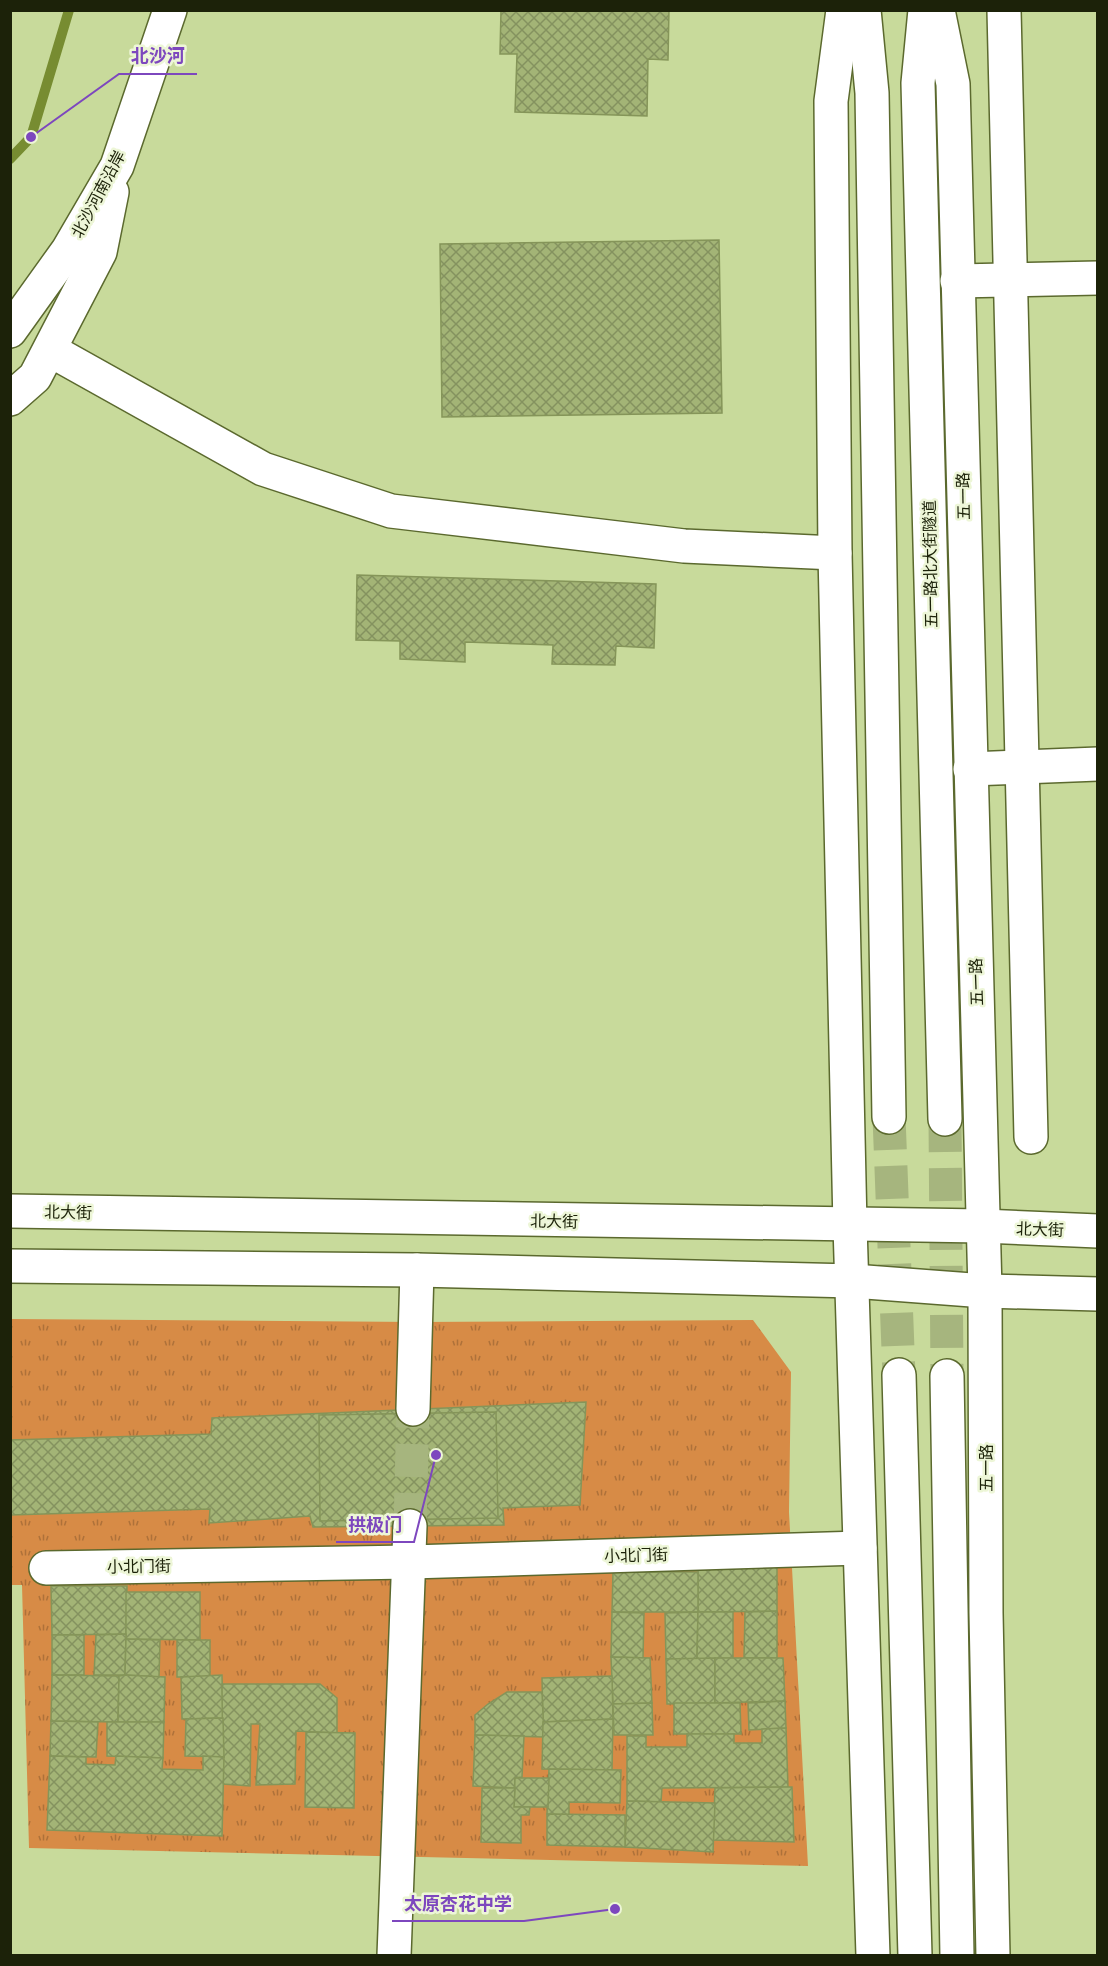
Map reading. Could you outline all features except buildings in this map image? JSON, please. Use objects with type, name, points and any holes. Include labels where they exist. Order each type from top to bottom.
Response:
[{"type":"main road","name":"北沙河南沿岸","points":[[10,331],[68,250],[117,166],[170,10]]},
{"type":"main road","points":[[843,10],[831,101],[835,553],[850,1226],[873,1956]]},
{"type":"main road","points":[[864,10],[872,93],[890,1117]]},
{"type":"main road","name":"五一路北大街隧道","points":[[926,10],[918,83],[945,1119]]},
{"type":"main road","name":"五一路","points":[[938,10],[953,84],[985,1291],[986,1613],[993,1956]]},
{"type":"main road","points":[[1004,10],[1031,1137]]},
{"type":"main road","points":[[10,399],[35,377],[100,252],[117,166]]},
{"type":"main road","points":[[957,281],[1098,278]]},
{"type":"main road","points":[[50,350],[263,469],[391,511],[684,546],[835,553]]},
{"type":"main road","points":[[970,769],[1098,764]]},
{"type":"main road","name":"北大街","points":[[10,1211],[850,1226],[982,1226],[1098,1231]]},
{"type":"main road","points":[[10,1266],[417,1270],[853,1281],[985,1291],[1098,1294]]},
{"type":"main road","points":[[413,1409],[417,1270]]},
{"type":"main road","points":[[899,1375],[915,1956]]},
{"type":"main road","points":[[947,1377],[957,1956]]},
{"type":"main road","points":[[394,1956],[411,1562],[410,1526]]},
{"type":"main road","name":"小北门街","points":[[46,1568],[411,1562],[860,1548]]},
{"type":"green space","points":[[10,1319],[417,1322],[753,1320],[791,1372],[789,1512],[808,1866],[29,1848],[22,1585],[10,1585]]},
{"type":"waterway","points":[[10,159],[31,137],[69,10]]},
{"type":"tunnel","points":[[889,1117],[899,1375]]},
{"type":"tunnel","points":[[945,1119],[947,1376]]},
{"type":"tunnel","points":[[410,1526],[413,1409]]},
{"type":"place","name":"北沙河","points":[[31,137]]},
{"type":"place","name":"拱极门","points":[[436,1455]]},
{"type":"place","name":"太原杏花中学","points":[[615,1909]]}]
